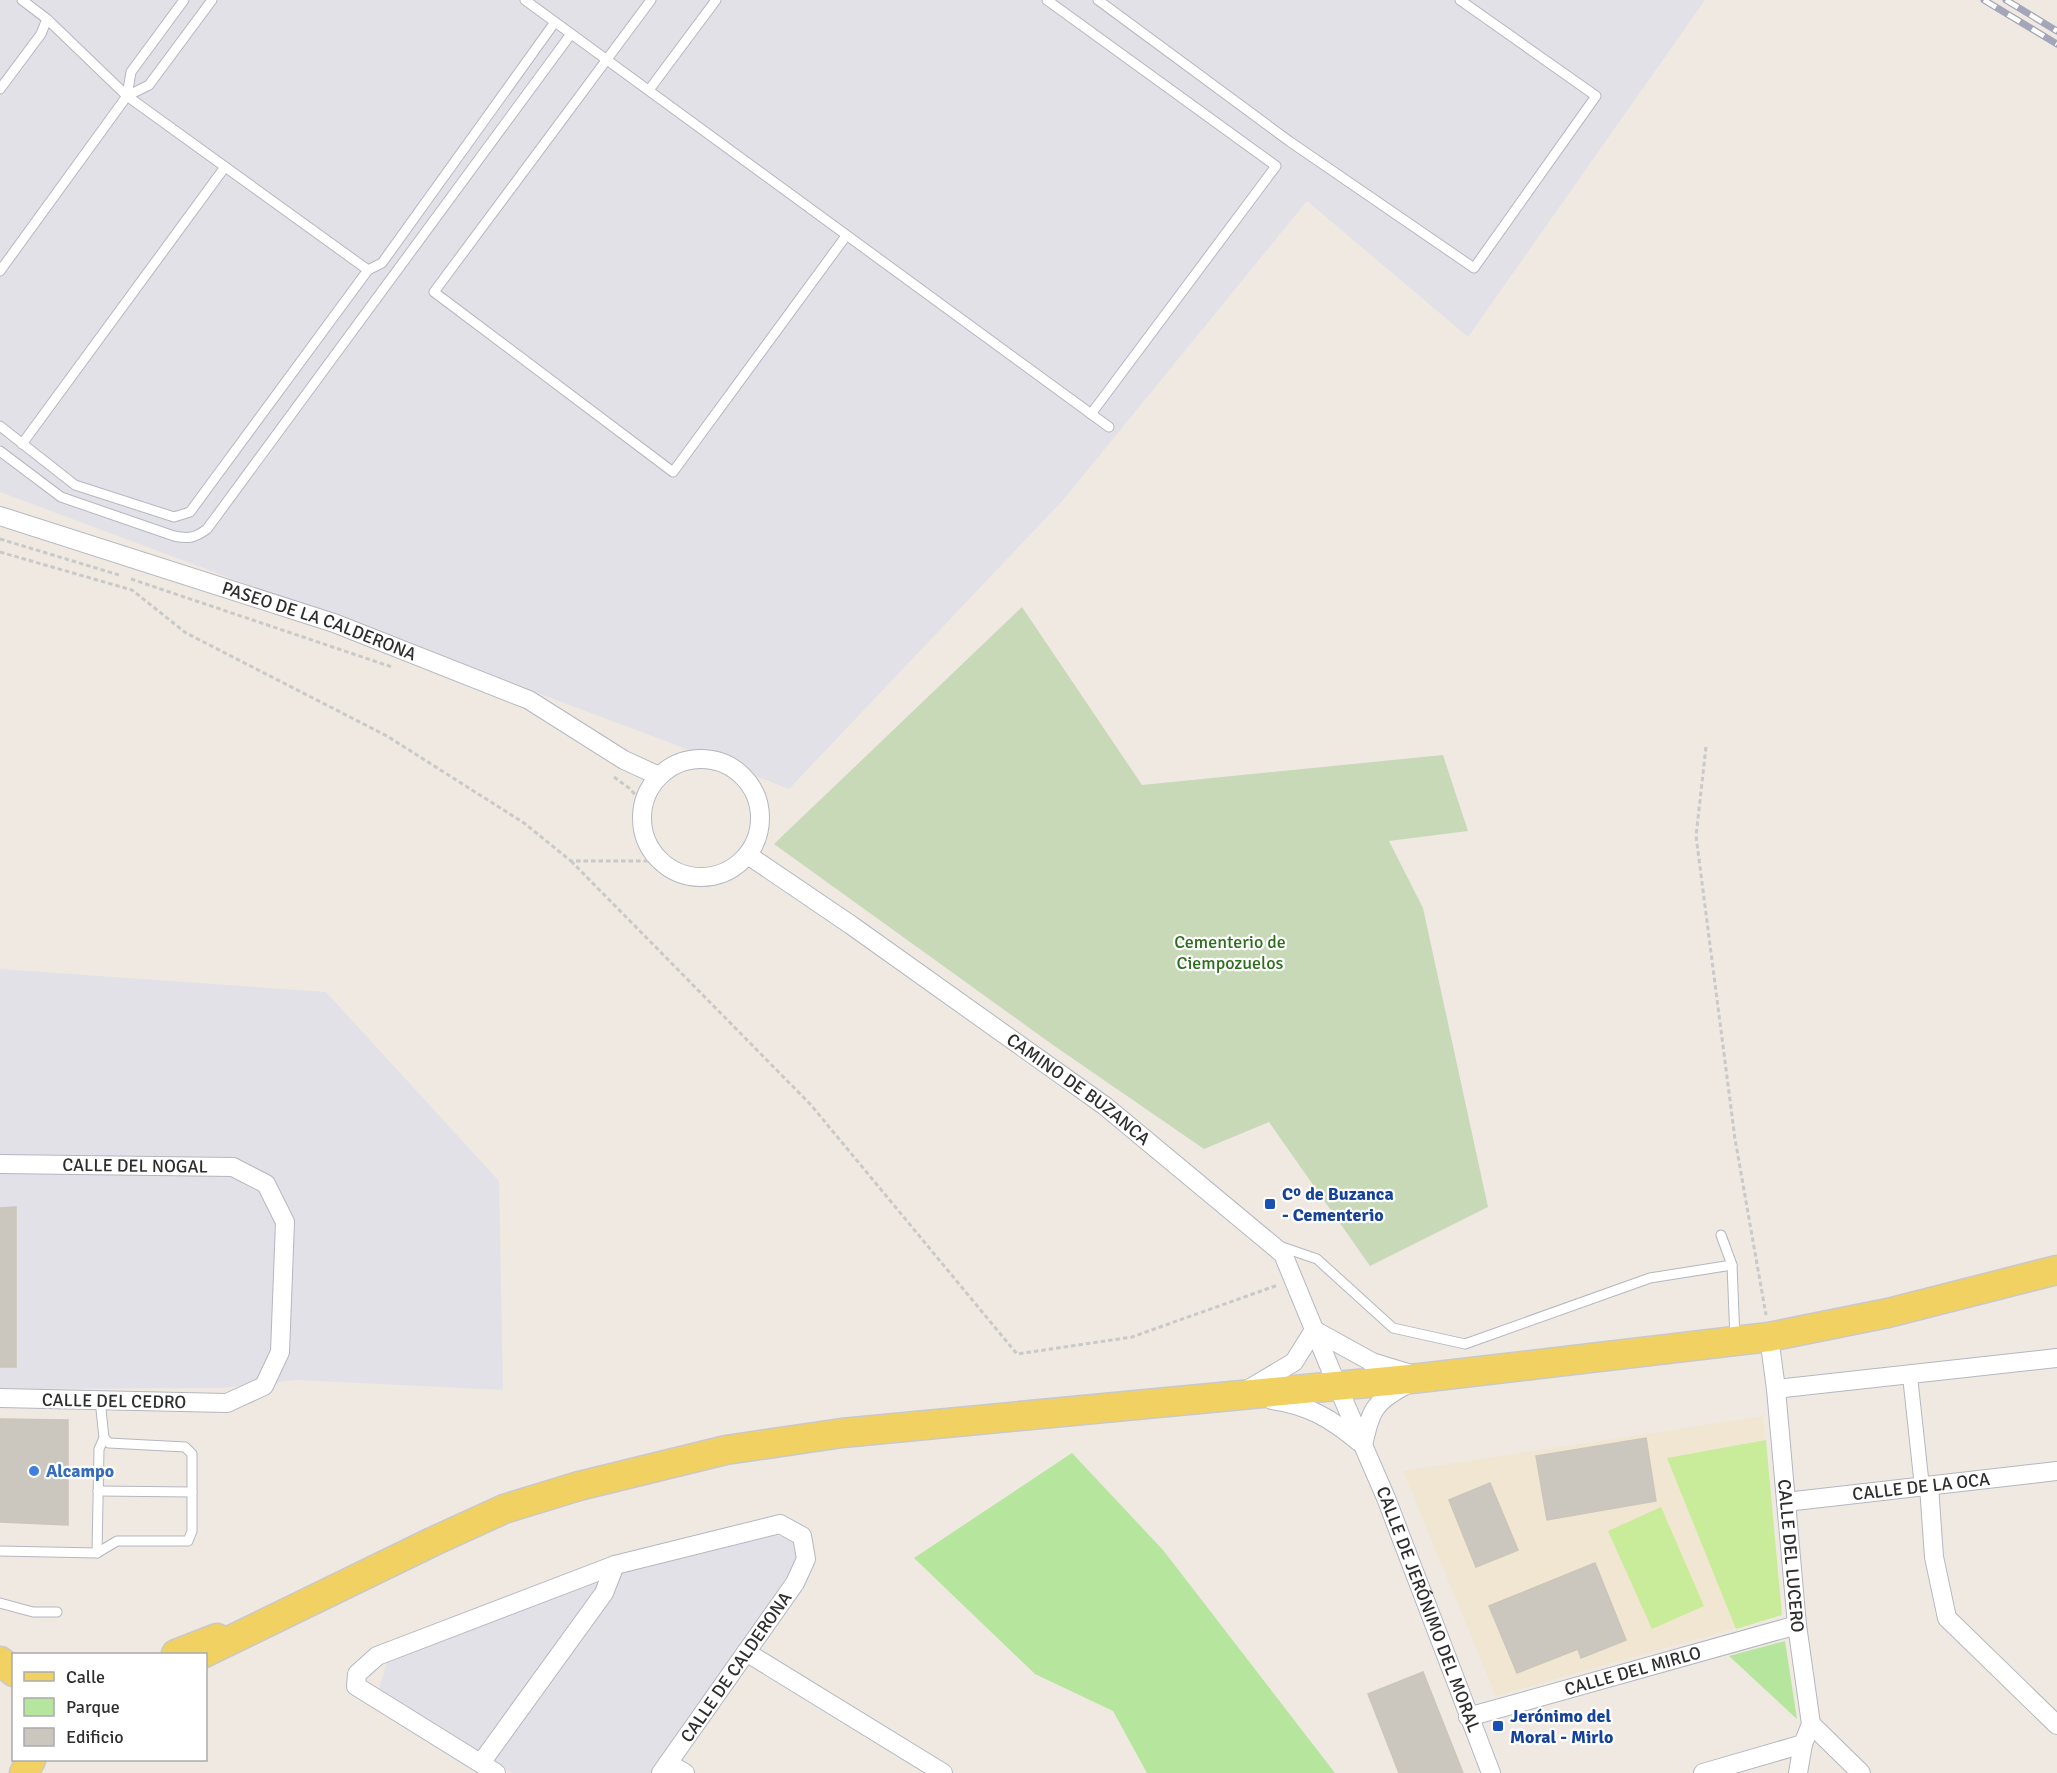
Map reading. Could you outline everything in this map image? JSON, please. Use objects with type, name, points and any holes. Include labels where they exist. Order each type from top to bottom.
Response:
[{"type":"main road","points":[[204,1653],[504,1509],[579,1486],[726,1450],[842,1433],[1238,1396],[1769,1337],[1888,1313],[2057,1270]]},
{"type":"main road","points":[[179,1653],[303,1604]]},
{"type":"main road","points":[[0,1661],[12,1670]]},
{"type":"street","name":"PASEO DE LA CALDERONA","points":[[0,516],[345,628],[530,700],[624,760],[650,790]]},
{"type":"street","points":[[702,758],[728,764],[744,776],[758,796],[762,818],[757,840],[748,855],[734,868],[702,878],[676,872],[660,861],[644,834],[642,818],[650,790],[676,764],[702,758]]},
{"type":"street","name":"CAMINO DE BUZANCA","points":[[748,855],[851,925],[1105,1106],[1283,1254],[1337,1385]]},
{"type":"street","name":"CALLE DEL NOGAL","points":[[0,1164],[233,1167],[266,1184],[285,1222],[280,1352],[264,1386],[227,1403]]},
{"type":"street","points":[[1238,1396],[1294,1362],[1314,1330],[1372,1362],[1420,1377]]},
{"type":"street","name":"CALLE DEL LUCERO","points":[[1769,1337],[1776,1389],[1797,1625],[1811,1724],[1803,1744],[1798,1773]]},
{"type":"street","points":[[1776,1389],[2057,1358]]},
{"type":"street","points":[[1910,1376],[1934,1557],[1947,1618],[2057,1725]]},
{"type":"street","points":[[1363,1445],[1370,1416],[1386,1395],[1420,1377]]},
{"type":"street","name":"CALLE DE JERÓNIMO DEL MORAL","points":[[1337,1385],[1386,1498],[1491,1773]]},
{"type":"street","name":"CALLE DE JERÓNIMO DEL MORAL","points":[[1238,1396],[1293,1403],[1336,1423],[1363,1445]]},
{"type":"street","name":"CALLE DEL CEDRO","points":[[0,1398],[227,1403]]},
{"type":"street","name":"CALLE DE LA OCA","points":[[1786,1502],[2057,1471]]},
{"type":"street","name":"CALLE DE CALDERONA","points":[[615,1565],[780,1524],[802,1536],[806,1559],[795,1583],[665,1768]]},
{"type":"street","points":[[615,1565],[604,1593],[489,1768],[356,1686],[357,1674],[378,1656],[615,1565]]},
{"type":"street","name":"CALLE DEL MIRLO","points":[[1468,1717],[1797,1625]]},
{"type":"street","points":[[746,1652],[943,1773]]},
{"type":"street","points":[[1811,1724],[1861,1773]]},
{"type":"street","points":[[1703,1773],[1803,1744]]},
{"type":"street","points":[[665,1768],[685,1773]]},
{"type":"lane","points":[[22,0],[47,19],[127,96],[368,270]]},
{"type":"lane","points":[[127,96],[131,72],[184,0]]},
{"type":"lane","points":[[0,271],[127,96],[148,85],[212,0]]},
{"type":"lane","points":[[525,0],[1109,427]]},
{"type":"lane","points":[[651,0],[434,292],[673,472],[846,236]]},
{"type":"lane","points":[[650,90],[716,0]]},
{"type":"lane","points":[[1047,0],[1276,166],[1091,414]]},
{"type":"lane","points":[[1098,0],[1289,141],[1474,268],[1596,96],[1460,0]]},
{"type":"lane","points":[[0,89],[41,34],[47,19]]},
{"type":"lane","points":[[0,426],[75,485],[174,517],[190,512],[368,270],[382,263],[555,22]]},
{"type":"lane","points":[[0,451],[61,497],[174,536],[189,539],[198,536],[214,519],[571,34]]},
{"type":"lane","points":[[22,444],[225,167]]},
{"type":"lane","points":[[1721,1234],[1732,1265],[1736,1341]]},
{"type":"lane","points":[[1269,1242],[1317,1259],[1393,1328],[1465,1344],[1650,1278],[1732,1265]]},
{"type":"lane","points":[[97,1553],[99,1449],[104,1438],[100,1400]]},
{"type":"lane","points":[[0,1551],[97,1553],[117,1541],[188,1541],[192,1531],[192,1454],[185,1447],[109,1443],[104,1438]]},
{"type":"lane","points":[[98,1491],[192,1492]]},
{"type":"lane","points":[[0,1603],[33,1612],[57,1612]]},
{"type":"path","points":[[0,539],[126,578],[399,670]]},
{"type":"path","points":[[0,552],[132,590],[186,633],[387,736],[524,823],[571,861],[811,1105],[1017,1354],[1132,1337],[1294,1279]]},
{"type":"path","points":[[1706,747],[1696,836],[1735,1139],[1769,1337]]},
{"type":"path","points":[[611,775],[629,788],[650,790]]},
{"type":"path","points":[[571,861],[660,861]]},
{"type":"shaded area","points":[[0,0],[1705,0],[1468,337],[1307,201],[1064,499],[789,789],[0,492]]},
{"type":"shaded area","points":[[0,969],[326,992],[499,1181],[503,1390],[297,1380],[222,1388],[0,1389]]},
{"type":"shaded area","points":[[1763,1416],[1782,1615],[1496,1696],[1403,1471]]},
{"type":"shaded area","points":[[751,1533],[793,1538],[800,1558],[653,1773],[512,1773],[378,1692],[389,1655],[569,1586]]},
{"type":"green space","name":"Cementerio de Ciempozuelos","points":[[1022,607],[1142,785],[1443,755],[1468,831],[1389,841],[1423,908],[1488,1207],[1370,1266],[1269,1122],[1204,1149],[1053,1045],[774,844]]},
{"type":"green space","points":[[1766,1440],[1782,1615],[1736,1629],[1667,1458]]},
{"type":"green space","points":[[1072,1453],[1163,1550],[1335,1773],[1147,1773],[1113,1711],[1035,1674],[914,1558]]},
{"type":"green space","points":[[1661,1507],[1704,1606],[1652,1629],[1608,1531]]},
{"type":"green space","points":[[1785,1641],[1797,1719],[1729,1656]]},
{"type":"building","points":[[16,1207],[16,1367],[0,1367],[0,1208]]},
{"type":"building","name":"Alcampo","points":[[0,1419],[68,1420],[68,1525],[0,1522]]},
{"type":"building","points":[[1646,1438],[1656,1501],[1547,1520],[1536,1456]]},
{"type":"building","points":[[1490,1483],[1518,1550],[1476,1567],[1449,1500]]},
{"type":"building","points":[[1595,1563],[1626,1640],[1581,1658],[1578,1649],[1517,1673],[1489,1606]]},
{"type":"building","points":[[1423,1672],[1463,1773],[1399,1773],[1368,1694]]},
{"type":"railway","points":[[1984,0],[2057,44]]},
{"type":"railway","points":[[2006,0],[2057,31]]},
{"type":"place","name":"Cº de Buzanca - Cementerio","points":[[1270,1204]]},
{"type":"place","name":"Alcampo","points":[[34,1471]]},
{"type":"place","name":"Jerónimo del Moral - Mirlo","points":[[1498,1726]]}]
